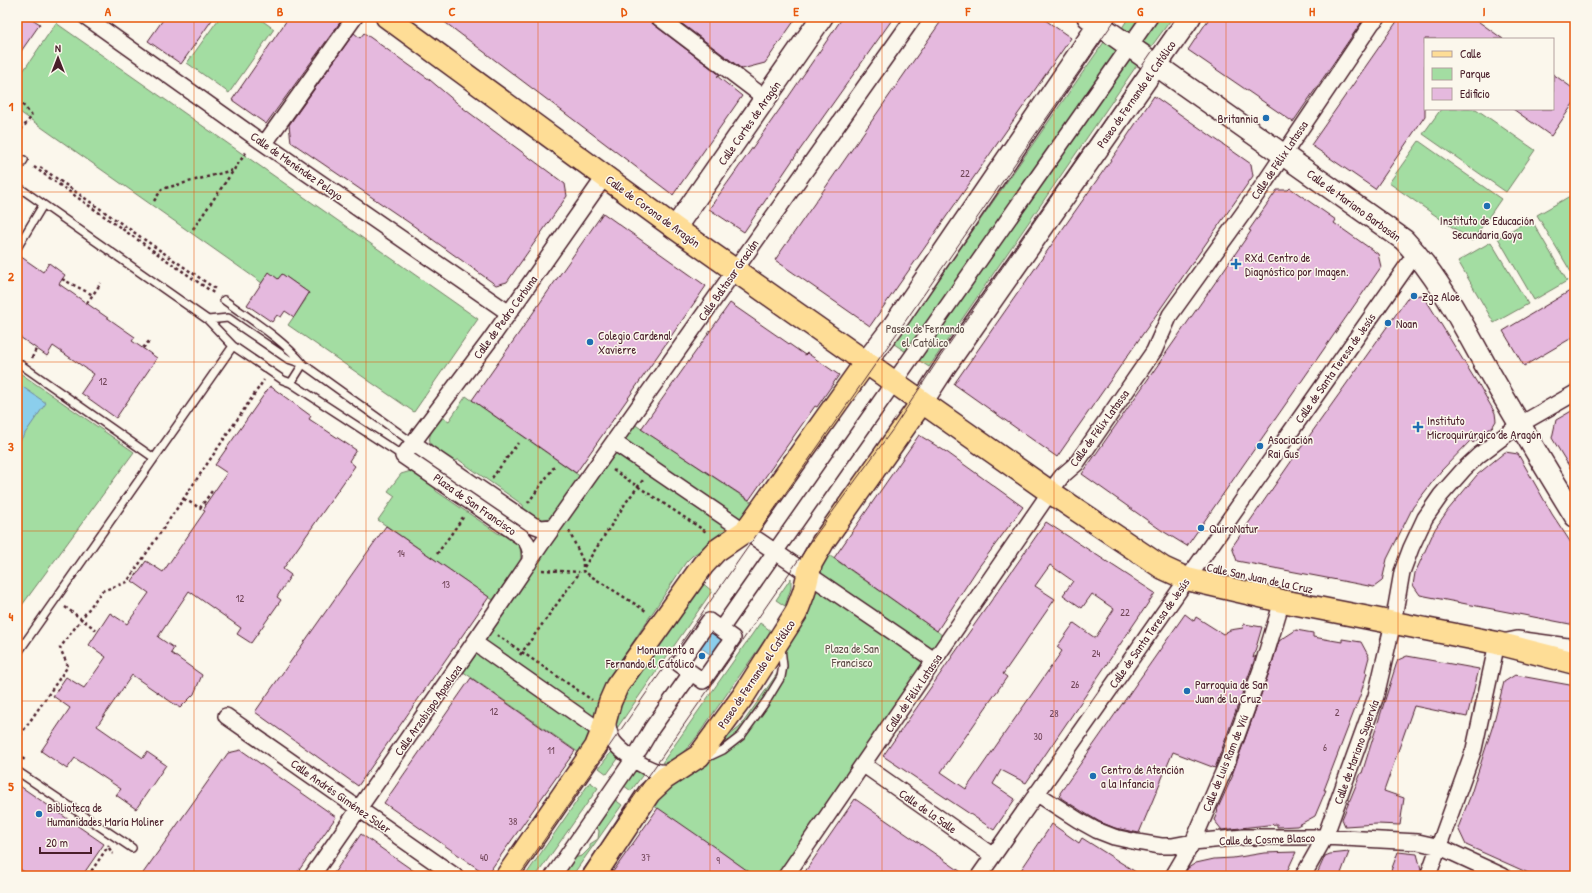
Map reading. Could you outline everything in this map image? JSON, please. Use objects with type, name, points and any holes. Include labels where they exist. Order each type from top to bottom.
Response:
[{"type":"main road","name":"Calle de Corona de Aragón","points":[[387,17],[675,228],[922,402]]},
{"type":"main road","name":"Calle Cortes de Aragón","points":[[675,228],[822,17]]},
{"type":"main road","name":"Paseo de Fernando el Católico","points":[[594,876],[649,793],[658,783],[703,752],[727,718],[780,640],[796,613],[814,557],[828,534],[922,402],[946,365],[1190,17]]},
{"type":"main road","name":"Calle de Mariano Barbasán","points":[[1097,20],[1129,46],[1404,240],[1416,253],[1443,291],[1519,425],[1575,516]]},
{"type":"main road","points":[[507,876],[592,754],[601,716],[610,702],[617,686],[703,565],[716,551],[745,531],[766,503],[894,324],[1097,20]]},
{"type":"main road","name":"Calle San Juan de la Cruz","points":[[922,402],[1050,492],[1163,568],[1187,579],[1282,601],[1497,643],[1575,663]]},
{"type":"street","name":"Calle de Menéndez Pelayo","points":[[86,17],[508,313]]},
{"type":"street","points":[[265,143],[355,17]]},
{"type":"street","points":[[658,17],[765,98]]},
{"type":"street","name":"Calle Baltasar Gracián","points":[[542,543],[560,527],[614,442],[914,17]]},
{"type":"street","points":[[721,629],[1150,17]]},
{"type":"street","name":"Calle de Félix Latassa","points":[[786,876],[864,765],[934,660],[1050,492],[1062,476],[1076,464],[1154,351],[1170,315],[1284,155],[1372,23],[1378,17]]},
{"type":"street","name":"Calle de Pedro Cerbuna","points":[[404,456],[605,176]]},
{"type":"street","name":"Calle de Santa Teresa de Jesús","points":[[979,876],[1416,253]]},
{"type":"street","name":"Calle de Mariano Supervía","points":[[1303,876],[1325,837],[1376,696],[1393,622],[1402,572],[1410,548],[1426,518],[1441,495],[1464,469],[1485,451],[1519,425],[1575,393]]},
{"type":"street","points":[[614,442],[934,660]]},
{"type":"street","name":"Plaza de San Francisco","points":[[413,443],[533,525],[541,528],[560,527]]},
{"type":"street","name":"Plaza de San Francisco","points":[[404,456],[524,538],[529,545],[534,566]]},
{"type":"street","name":"Calle Arzobispo Apaolaza","points":[[312,876],[475,643],[534,566],[542,543]]},
{"type":"street","name":"Calle de Luis Ram de Viú","points":[[1173,876],[1193,842],[1227,763],[1263,664],[1282,601]]},
{"type":"street","points":[[709,621],[733,638],[703,681],[691,673],[679,664],[709,621]]},
{"type":"street","name":"Calle San Juan de la Cruz","points":[[1497,643],[1518,639],[1575,647]]},
{"type":"street","points":[[475,643],[511,669],[601,716],[617,746],[633,758],[657,772],[681,768]]},
{"type":"street","points":[[1428,876],[1440,847],[1474,749],[1497,643]]},
{"type":"street","points":[[639,750],[652,728],[691,673]]},
{"type":"street","name":"Calle Andrés Giménez Soler","points":[[226,716],[455,876]]},
{"type":"street","name":"Calle de la Salle","points":[[864,765],[993,856]]},
{"type":"street","points":[[552,876],[626,769]]},
{"type":"street","name":"Calle de Cosme Blasco","points":[[1036,793],[1096,830],[1114,837],[1161,846],[1244,837],[1325,837],[1418,842],[1440,847],[1503,876]]},
{"type":"lane","points":[[17,170],[24,160]]},
{"type":"lane","points":[[17,186],[43,206],[208,320],[233,346],[283,380],[291,383],[404,456]]},
{"type":"lane","points":[[17,248],[43,206]]},
{"type":"lane","points":[[224,300],[280,340],[304,364],[413,443]]},
{"type":"lane","points":[[208,320],[228,318],[288,359],[304,364]]},
{"type":"lane","points":[[17,654],[233,346]]},
{"type":"lane","points":[[17,362],[154,458]]},
{"type":"lane","points":[[291,383],[304,364]]},
{"type":"lane","points":[[17,771],[132,848]]},
{"type":"path","points":[[17,102],[22,104],[32,116],[17,135]]},
{"type":"path","points":[[193,229],[247,151]]},
{"type":"path","points":[[24,160],[224,300]]},
{"type":"path","points":[[40,167],[217,290]]},
{"type":"path","points":[[154,201],[162,190],[234,170]]},
{"type":"path","points":[[62,279],[93,295]]},
{"type":"path","points":[[87,303],[101,283]]},
{"type":"path","points":[[143,348],[150,338]]},
{"type":"path","points":[[32,355],[38,347]]},
{"type":"path","points":[[17,740],[68,666],[60,648],[102,591],[127,582],[267,376]]},
{"type":"path","points":[[492,478],[518,443]]},
{"type":"path","points":[[608,466],[712,536]]},
{"type":"path","points":[[528,503],[554,467]]},
{"type":"path","points":[[511,669],[583,570],[586,563],[652,469]]},
{"type":"path","points":[[184,499],[200,508],[212,491]]},
{"type":"path","points":[[437,554],[466,514]]},
{"type":"path","points":[[560,527],[583,561],[583,570]]},
{"type":"path","points":[[534,566],[583,570],[646,611]]},
{"type":"path","points":[[65,607],[98,631]]},
{"type":"path","points":[[496,634],[523,652],[601,716]]},
{"type":"path","points":[[88,876],[115,836]]},
{"type":"path","points":[[108,846],[113,854]]},
{"type":"green space","points":[[220,17],[257,17],[274,29],[229,93],[187,63]]},
{"type":"green space","points":[[1129,17],[1173,17],[1151,47],[1122,28]]},
{"type":"green space","points":[[56,23],[478,319],[414,412],[288,325],[309,293],[282,274],[278,279],[269,273],[262,283],[17,110],[17,80]]},
{"type":"green space","name":"Paseo de Fernando el Católico","points":[[1104,42],[1137,65],[929,367],[894,344]]},
{"type":"green space","points":[[1440,110],[1477,110],[1535,150],[1506,192],[1423,134]]},
{"type":"green space","points":[[1419,141],[1501,199],[1472,241],[1389,183]]},
{"type":"green space","points":[[1570,196],[1575,204],[1574,277],[1537,215]]},
{"type":"green space","points":[[1531,219],[1567,281],[1534,300],[1498,238]]},
{"type":"green space","points":[[1491,242],[1528,304],[1494,323],[1458,261]]},
{"type":"green space","points":[[17,371],[134,452],[17,612]]},
{"type":"green space","points":[[466,396],[581,477],[550,518],[538,520],[524,514],[523,505],[459,460],[450,461],[432,445],[430,436],[435,424],[441,416],[449,421]]},
{"type":"green space","points":[[634,424],[757,506],[686,562],[606,683],[585,757],[462,671]]},
{"type":"green space","points":[[411,471],[417,472],[433,481],[436,491],[499,534],[508,534],[520,545],[521,560],[493,600],[378,520],[395,496],[388,491],[401,474]]},
{"type":"green space","name":"Plaza de San Francisco","points":[[823,551],[944,637],[777,876],[755,876],[647,801],[740,727],[779,671],[777,650]]},
{"type":"green space","points":[[791,578],[791,588],[785,606],[776,600]]},
{"type":"green space","points":[[701,582],[712,591],[615,731],[617,710],[628,688]]},
{"type":"green space","points":[[760,623],[771,631],[691,744],[678,757],[662,763]]},
{"type":"green space","points":[[612,751],[620,756],[607,774],[599,768]]},
{"type":"green space","points":[[636,768],[644,773],[631,791],[623,785]]},
{"type":"green space","points":[[590,782],[598,788],[536,876],[525,876]]},
{"type":"green space","points":[[614,799],[622,805],[572,876],[561,876],[573,858],[582,856],[590,848],[590,844],[598,839],[599,831],[596,826]]},
{"type":"water","points":[[17,383],[46,403],[17,445]]},
{"type":"water","points":[[709,628],[726,640],[714,657],[697,645]]},
{"type":"building","points":[[17,17],[29,17],[40,24],[17,57]]},
{"type":"building","points":[[165,17],[214,17],[181,64],[148,41]]},
{"type":"building","points":[[289,17],[336,17],[341,21],[266,124],[232,100]]},
{"type":"building","points":[[438,17],[649,17],[653,24],[720,75],[717,76],[742,96],[673,195]]},
{"type":"building","points":[[673,17],[797,17],[765,63],[742,69]]},
{"type":"building","points":[[843,17],[894,17],[792,161],[744,232],[709,209]]},
{"type":"building","points":[[944,17],[1041,17],[1071,38],[870,326],[775,260]]},
{"type":"building","points":[[1210,17],[1365,17],[1293,122],[1188,50]]},
{"type":"building","points":[[1400,17],[1472,17],[1502,38],[1424,38],[1425,116],[1375,189],[1311,145]]},
{"type":"building","points":[[354,33],[360,38],[364,33],[430,80],[463,108],[565,184],[567,196],[507,282],[496,285],[411,224],[291,142],[289,125]]},
{"type":"building","points":[[1554,75],[1575,90],[1575,101],[1551,136],[1514,110],[1554,110]]},
{"type":"building","points":[[1154,96],[1251,164],[1253,176],[1057,457],[954,384],[1118,150]]},
{"type":"building","points":[[1290,188],[1336,220],[1334,223],[1378,254],[1381,267],[1187,546],[1161,530],[1082,474],[1251,231],[1249,230],[1277,190],[1288,190]]},
{"type":"building","name":"Colegio Cardenal Xavierre","points":[[603,213],[706,286],[576,473],[472,400]]},
{"type":"building","points":[[17,254],[43,272],[49,263],[65,275],[59,284],[135,337],[132,341],[157,358],[116,418],[81,393],[94,374],[53,346],[47,356],[17,335]]},
{"type":"building","points":[[269,272],[278,279],[282,274],[309,293],[294,317],[285,311],[281,317],[277,315],[272,322],[247,305]]},
{"type":"building","points":[[1575,288],[1575,336],[1524,366],[1503,331]]},
{"type":"building","points":[[1423,295],[1495,413],[1496,421],[1493,426],[1473,443],[1471,440],[1441,471],[1413,507],[1387,559],[1382,581],[1374,587],[1237,561],[1232,547],[1295,456],[1409,296]]},
{"type":"building","points":[[730,303],[805,355],[807,353],[839,375],[817,407],[815,406],[749,500],[641,429]]},
{"type":"building","points":[[270,386],[311,416],[309,419],[356,450],[349,461],[355,466],[283,569],[291,575],[277,597],[281,600],[251,643],[237,634],[241,628],[189,591],[158,637],[174,648],[171,653],[202,675],[194,694],[180,708],[132,675],[97,726],[143,758],[147,752],[166,765],[136,809],[116,795],[121,789],[75,758],[67,769],[41,751],[70,708],[53,696],[66,677],[84,688],[106,657],[89,645],[110,613],[127,624],[149,593],[132,581],[146,561],[163,572],[205,511],[203,510],[206,506],[205,505],[227,473],[215,465]]},
{"type":"building","points":[[1575,409],[1575,476],[1552,438],[1556,420]]},
{"type":"building","points":[[919,435],[948,453],[1023,507],[978,568],[937,631],[834,558]]},
{"type":"building","points":[[1505,452],[1518,454],[1552,514],[1575,549],[1575,625],[1420,595],[1413,585],[1415,573],[1435,529],[1448,510],[1477,475]]},
{"type":"building","points":[[1046,522],[1155,593],[1026,783],[1001,770],[993,784],[1015,799],[994,830],[883,756]],"holes":[[[1050,565],[1073,581],[1063,595],[1082,608],[1092,594],[1114,609],[1095,638],[1074,623],[1057,647],[1062,651],[966,789],[941,772],[1007,677],[1003,674],[1055,599],[1035,586]]]},
{"type":"building","points":[[386,526],[489,597],[358,786],[255,712]]},
{"type":"building","points":[[1185,614],[1194,621],[1196,617],[1223,634],[1230,630],[1243,628],[1244,624],[1262,627],[1253,658],[1256,656],[1215,768],[1173,752],[1139,833],[1115,828],[1100,822],[1061,798],[1060,793]]},
{"type":"building","points":[[1296,630],[1313,633],[1313,637],[1342,642],[1342,639],[1361,642],[1369,657],[1365,672],[1367,673],[1360,696],[1324,790],[1326,790],[1315,816],[1297,826],[1277,827],[1277,824],[1222,830],[1214,820],[1218,811],[1217,810],[1233,775],[1279,641]]},
{"type":"building","points":[[1407,656],[1479,669],[1467,717],[1414,706],[1384,791],[1404,798],[1400,825],[1377,824],[1345,826],[1342,819],[1362,773],[1396,665],[1398,660]]},
{"type":"building","points":[[1515,675],[1575,686],[1575,876],[1535,876],[1466,845],[1458,828],[1470,797],[1493,725],[1504,682]]},
{"type":"building","points":[[471,678],[575,751],[487,875],[384,803]]},
{"type":"building","points":[[241,750],[336,817],[295,876],[141,876],[228,753]]},
{"type":"building","name":"Biblioteca de Humanidades María Moliner","points":[[17,784],[104,844],[82,876],[30,876],[17,867]]},
{"type":"building","points":[[855,799],[928,849],[967,876],[802,876]]},
{"type":"building","points":[[658,808],[710,844],[755,876],[610,876]]},
{"type":"building","points":[[1052,824],[1079,843],[1082,838],[1142,876],[1017,876]]},
{"type":"building","points":[[361,834],[385,851],[421,876],[332,876]]},
{"type":"building","points":[[1296,852],[1285,876],[1270,876],[1269,873],[1236,876],[1183,876],[1188,868],[1196,863],[1214,859],[1233,858],[1264,853]]},
{"type":"building","points":[[1349,852],[1340,876],[1316,876],[1325,856]]},
{"type":"building","points":[[1398,852],[1417,854],[1421,869],[1419,876],[1389,876]]},
{"type":"tram line","points":[[519,876],[1117,17]]},
{"type":"tram line","points":[[579,876],[815,536],[893,429],[938,360],[1176,17]]},
{"type":"place","name":"Britannia","points":[[1266,118]]},
{"type":"place","name":"Instituto de Educación Secundaria Goya","points":[[1487,206]]},
{"type":"place","name":"RXd. Centro de Diagnóstico por Imagen.","points":[[1236,264]]},
{"type":"place","name":"Zgz Aloe","points":[[1414,296]]},
{"type":"place","name":"Noan","points":[[1388,323]]},
{"type":"place","name":"Colegio Cardenal Xavierre","points":[[590,342]]},
{"type":"place","name":"Instituto Microquirúrgico de Aragón","points":[[1418,427]]},
{"type":"place","name":"Asociación Rai Gus","points":[[1260,446]]},
{"type":"place","name":"QuiroNatur","points":[[1201,528]]},
{"type":"place","name":"Monumento a Fernando el Católico","points":[[702,656]]},
{"type":"place","name":"Parroquia de San Juan de la Cruz","points":[[1187,691]]},
{"type":"place","name":"Centro de Atención a la Infancia","points":[[1093,776]]},
{"type":"place","name":"Biblioteca de Humanidades María Moliner","points":[[39,814]]}]
